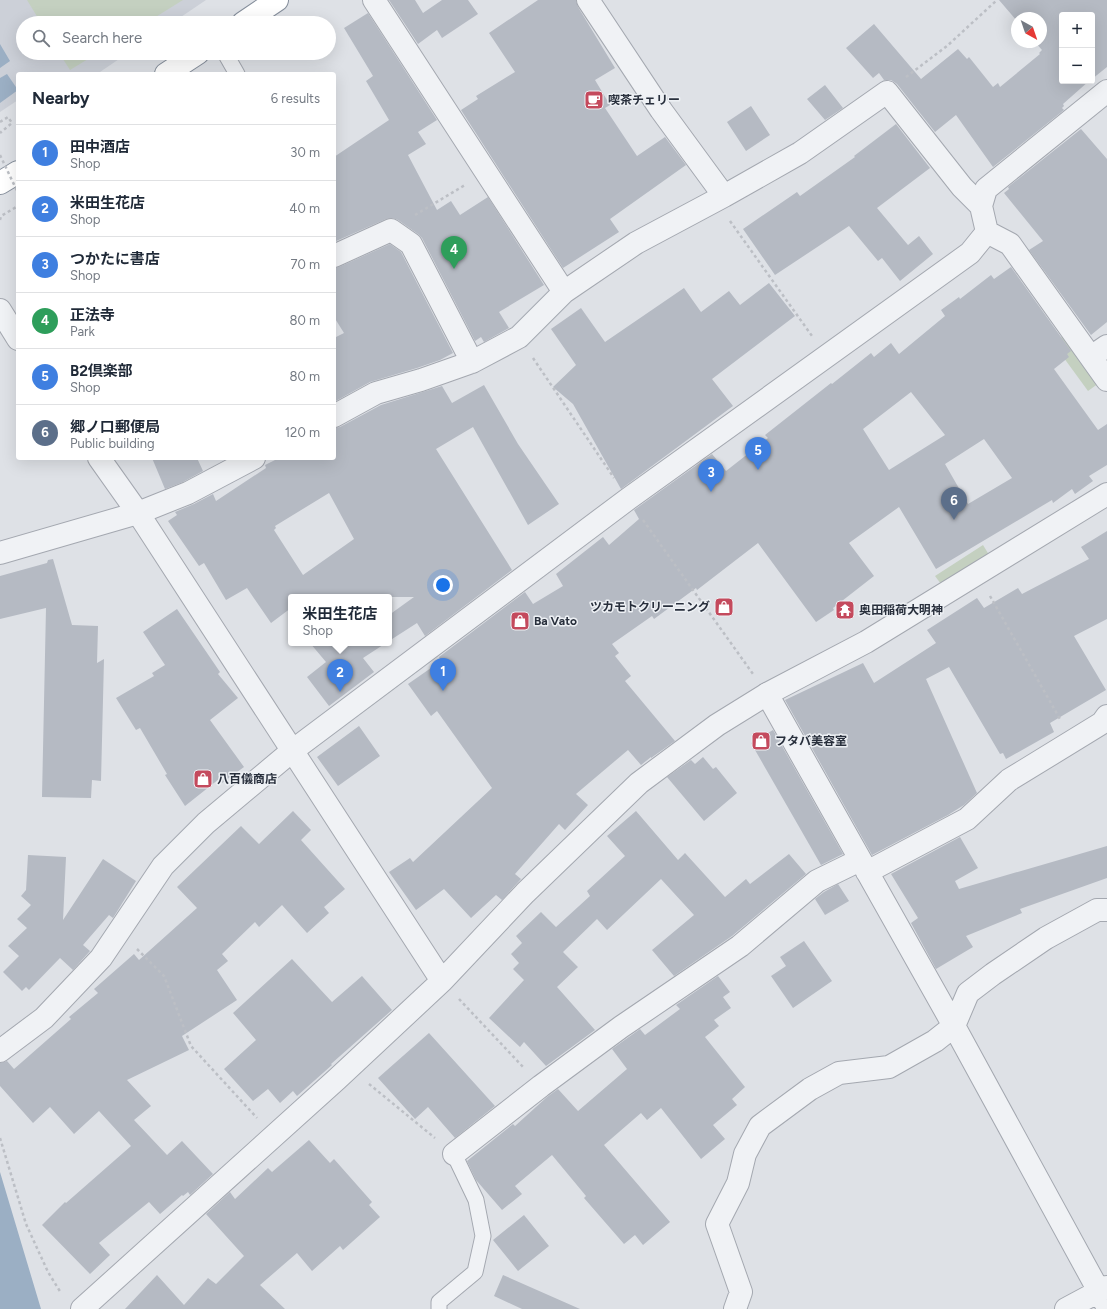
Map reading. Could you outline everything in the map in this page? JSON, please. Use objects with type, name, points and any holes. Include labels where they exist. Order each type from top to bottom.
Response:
[{"type":"highway","points":[[254,16],[278,0]]},
{"type":"highway","points":[[169,72],[187,60]]},
{"type":"highway","points":[[0,183],[16,173]]},
{"type":"street","points":[[374,0],[564,292]]},
{"type":"street","points":[[588,0],[720,199]]},
{"type":"street","points":[[336,415],[376,393],[421,380],[472,362],[519,337],[564,292],[636,243],[720,199],[800,153],[887,92],[962,187],[981,206]]},
{"type":"street","points":[[1107,92],[986,189],[981,206],[987,232],[1010,244],[1099,352],[1107,380]]},
{"type":"street","points":[[336,255],[391,230],[411,244],[472,362]]},
{"type":"street","points":[[0,1051],[44,1018],[101,958],[163,866],[206,823],[292,751],[628,499],[970,253],[987,232]]},
{"type":"street","points":[[0,310],[16,336]]},
{"type":"street","points":[[100,460],[138,513],[442,982]]},
{"type":"street","points":[[0,553],[138,513],[188,493],[250,460]]},
{"type":"street","points":[[82,1309],[442,982],[525,893],[639,783],[717,725],[767,694],[866,642],[1107,494]]},
{"type":"street","points":[[767,694],[1104,1295],[1066,1309]]},
{"type":"street","points":[[454,1154],[541,1086],[621,1027],[740,946],[816,881],[864,866],[967,819],[1009,780],[1102,723],[1107,716]]},
{"type":"street","points":[[734,1309],[740,1292],[717,1224],[738,1184],[745,1154],[760,1126],[810,1089],[839,1073],[889,1067],[935,1041],[954,1026],[968,993],[1046,938],[1098,910],[1107,910]]},
{"type":"lane","points":[[229,60],[236,72]]},
{"type":"lane","points":[[439,1309],[439,1302],[475,1272],[483,1236],[476,1200],[454,1154]]},
{"type":"path","points":[[887,92],[946,46],[997,0]]},
{"type":"path","points":[[0,122],[8,118],[12,123],[0,133]]},
{"type":"path","points":[[0,155],[16,188]]},
{"type":"path","points":[[391,230],[486,172]]},
{"type":"path","points":[[720,199],[827,356]]},
{"type":"path","points":[[0,220],[1,216],[16,207]]},
{"type":"path","points":[[519,337],[628,499],[767,694]]},
{"type":"path","points":[[977,573],[1073,741]]},
{"type":"path","points":[[119,932],[164,976],[191,1046],[274,1136]]},
{"type":"path","points":[[442,982],[541,1086]]},
{"type":"path","points":[[349,1067],[454,1154]]},
{"type":"path","points":[[0,1138],[26,1224],[48,1272],[63,1296]]},
{"type":"shaded area","points":[[0,0],[206,0],[182,16],[16,16],[16,60],[118,60],[100,72],[16,72],[16,101],[0,112]]},
{"type":"green space","points":[[27,0],[183,0],[157,16],[37,16]]},
{"type":"green space","points":[[64,60],[86,60],[70,70]]},
{"type":"green space","points":[[1072,330],[1106,378],[1088,391],[1053,343]]},
{"type":"green space","points":[[983,545],[994,563],[947,592],[935,576]]},
{"type":"water","points":[[0,44],[10,61],[0,68]]},
{"type":"water","points":[[7,74],[16,87],[16,91],[0,103],[0,78]]},
{"type":"water","points":[[0,1172],[41,1309],[0,1309]]},
{"type":"building","points":[[389,0],[415,0],[423,13],[442,0],[468,0],[478,14],[442,38],[437,30],[418,44]]},
{"type":"building","points":[[538,0],[576,0],[578,7],[615,68],[595,80],[610,105],[605,108],[637,156],[665,137],[686,165],[610,219],[619,232],[563,268],[461,110],[478,99],[476,96],[515,72],[489,33]]},
{"type":"building","points":[[999,0],[1107,0],[1107,67],[1095,77],[1095,12],[1059,12],[1059,84],[1086,84],[1063,104],[1064,106],[1062,108],[1064,110],[993,167],[956,115],[935,132],[897,84],[891,80],[884,80],[879,73],[873,78],[846,48],[874,24],[921,79],[958,49],[967,59],[969,57],[993,87],[998,83],[1000,87],[1040,54],[1039,53],[1042,50],[1040,48],[1047,48],[1047,12],[1011,12],[1011,14]]},
{"type":"building","points":[[368,13],[437,120],[418,132],[426,144],[408,155],[437,210],[451,201],[460,215],[488,197],[544,285],[499,312],[509,328],[484,342],[481,337],[475,341],[422,238],[398,220],[393,218],[386,219],[336,241],[336,156],[389,120],[366,81],[373,76],[344,28]]},
{"type":"building","points":[[825,85],[843,108],[825,120],[807,99]]},
{"type":"building","points":[[751,106],[770,135],[746,151],[727,122]]},
{"type":"building","points":[[896,124],[930,168],[877,208],[908,245],[919,236],[933,254],[900,281],[882,258],[878,261],[849,226],[775,275],[743,229],[797,192],[800,196],[855,157],[854,156]]},
{"type":"building","points":[[1081,129],[1107,159],[1107,322],[1091,335],[1029,250],[1043,241],[1004,193],[1009,189],[1008,187]]},
{"type":"building","points":[[390,244],[401,252],[453,353],[440,360],[370,382],[336,401],[336,337],[344,333],[336,320],[336,268]]},
{"type":"building","points":[[1011,267],[1071,351],[1067,354],[1069,357],[1054,369],[1098,430],[1107,424],[1107,465],[1089,476],[1093,481],[1075,494],[1072,489],[1053,503],[1052,500],[936,569],[899,507],[849,543],[874,576],[833,608],[834,610],[816,622],[758,543],[697,590],[696,588],[654,619],[652,616],[612,644],[619,653],[615,656],[631,676],[625,681],[675,741],[641,765],[628,750],[576,794],[588,805],[565,830],[559,824],[515,874],[521,879],[502,900],[496,895],[471,918],[444,889],[416,910],[389,872],[410,858],[413,862],[492,788],[437,711],[431,716],[408,684],[441,661],[439,657],[525,592],[533,604],[563,586],[556,574],[603,537],[609,545],[639,519],[634,510],[712,454],[726,471],[768,438],[765,435],[871,353],[874,357],[891,343],[899,354],[945,316],[941,310],[959,297],[960,299],[991,275],[994,279]],"holes":[[[911,392],[945,435],[889,470],[863,429]],[[984,439],[1012,478],[968,504],[945,464]]]},
{"type":"building","points":[[769,283],[795,316],[712,379],[733,406],[621,489],[573,404],[553,387],[576,365],[551,329],[581,308],[605,342],[684,288],[701,312],[729,291],[740,305]]},
{"type":"building","points":[[484,385],[518,444],[559,504],[528,525],[473,427],[436,449],[512,570],[425,636],[417,623],[392,639],[392,613],[414,597],[392,597],[392,594],[288,594],[288,610],[271,623],[247,588],[226,600],[204,563],[199,566],[168,521],[177,515],[175,512],[213,494],[216,501],[266,468],[265,465],[275,460],[336,460],[336,428],[340,427],[381,405],[442,386],[452,403]],"holes":[[[329,493],[354,539],[303,575],[274,530],[276,528],[275,526]]]},
{"type":"building","points":[[153,460],[198,460],[203,471],[183,482],[165,489]]},
{"type":"building","points":[[1107,531],[1107,619],[1074,636],[1106,690],[1050,723],[1054,732],[1006,759],[1003,753],[1000,754],[949,667],[926,679],[977,793],[964,805],[948,815],[872,855],[785,700],[863,663],[874,683],[936,643],[927,630],[977,598],[984,608],[1018,588],[1022,594],[1089,559],[1081,547]]},
{"type":"building","points":[[53,559],[72,625],[98,626],[97,663],[104,659],[101,781],[92,780],[91,798],[42,797],[46,608],[0,619],[0,576],[47,563],[48,560]]},
{"type":"building","points":[[177,609],[220,672],[218,674],[238,698],[210,720],[244,767],[222,783],[219,779],[185,806],[165,775],[167,774],[140,728],[136,730],[116,698],[154,676],[152,673],[165,665],[143,632]]},
{"type":"building","points":[[313,646],[381,646],[363,658],[374,672],[329,706],[307,677],[326,662]]},
{"type":"building","points":[[359,726],[380,756],[338,786],[317,757]]},
{"type":"building","points":[[773,730],[843,854],[821,865],[751,743]]},
{"type":"building","points":[[703,757],[713,769],[716,767],[737,793],[704,821],[667,777],[691,760],[695,764]]},
{"type":"building","points":[[293,811],[311,830],[301,840],[345,889],[324,907],[329,913],[307,933],[282,905],[259,927],[255,922],[222,954],[228,961],[217,970],[237,1000],[182,1036],[189,1050],[127,1080],[151,1106],[134,1120],[167,1155],[182,1141],[213,1174],[190,1195],[188,1192],[183,1196],[182,1195],[160,1214],[149,1202],[99,1243],[110,1255],[90,1274],[42,1225],[65,1202],[66,1203],[131,1146],[99,1111],[74,1134],[50,1107],[33,1123],[0,1086],[0,1063],[7,1061],[14,1069],[71,1019],[69,1017],[98,993],[94,989],[134,954],[139,960],[197,908],[177,887],[241,826],[259,844]]},
{"type":"building","points":[[636,811],[678,860],[685,853],[725,897],[746,879],[750,884],[789,854],[806,874],[732,936],[674,976],[652,950],[694,915],[661,879],[607,930],[597,919],[563,952],[578,967],[557,987],[595,1030],[546,1066],[524,1042],[520,1047],[489,1018],[524,980],[513,969],[519,963],[511,954],[522,943],[516,936],[541,912],[556,927],[590,896],[587,891],[625,856],[607,836]]},
{"type":"building","points":[[960,837],[978,868],[955,881],[959,889],[1107,846],[1107,878],[1020,909],[1022,913],[966,936],[973,947],[936,969],[911,923],[918,918],[891,874]]},
{"type":"building","points":[[28,855],[66,857],[63,920],[103,859],[136,881],[113,918],[109,915],[83,945],[90,951],[73,970],[60,958],[29,990],[26,987],[22,991],[3,972],[19,956],[8,946],[27,928],[17,919],[31,905],[21,896],[26,890]]},
{"type":"building","points":[[838,884],[849,901],[825,915],[815,899]]},
{"type":"building","points":[[804,941],[832,981],[793,1008],[771,976],[786,966],[780,957]]},
{"type":"building","points":[[292,959],[332,1002],[362,976],[392,1010],[297,1096],[293,1091],[280,1103],[268,1089],[253,1101],[224,1069],[256,1040],[233,1013]]},
{"type":"building","points":[[718,976],[730,992],[723,997],[731,1008],[714,1020],[719,1026],[705,1037],[745,1087],[732,1099],[737,1105],[713,1125],[725,1139],[701,1159],[661,1108],[647,1120],[641,1113],[604,1145],[670,1222],[643,1245],[635,1235],[624,1244],[584,1198],[586,1196],[552,1155],[515,1186],[522,1194],[502,1210],[476,1180],[467,1161],[513,1124],[515,1126],[558,1089],[578,1111],[627,1069],[612,1049],[640,1029],[645,1035],[680,1009],[676,1005]]},
{"type":"building","points":[[429,1033],[495,1106],[455,1138],[428,1107],[415,1119],[378,1078]]},
{"type":"building","points":[[309,1140],[330,1163],[334,1159],[372,1202],[369,1205],[380,1217],[343,1250],[340,1246],[312,1271],[297,1253],[260,1285],[285,1309],[125,1309],[157,1275],[184,1305],[208,1278],[216,1284],[244,1256],[206,1214],[230,1192],[235,1199],[268,1168],[272,1172]]},
{"type":"building","points":[[524,1215],[549,1246],[518,1271],[493,1240]]},
{"type":"building","points":[[503,1275],[580,1309],[522,1309],[494,1296]]},
{"type":"place","name":"喫茶チェリー","points":[[594,100]]},
{"type":"place","name":"正法寺","points":[[454,269]]},
{"type":"place","name":"B2倶楽部","points":[[758,470]]},
{"type":"place","name":"つかたに書店","points":[[711,492]]},
{"type":"place","name":"郷ノ口郵便局","points":[[954,520]]},
{"type":"place","name":"ツカモトクリーニング","points":[[724,607]]},
{"type":"place","name":"奥田稲荷大明神","points":[[845,610]]},
{"type":"place","name":"Ba Vato","points":[[520,621]]},
{"type":"place","name":"田中酒店","points":[[443,691]]},
{"type":"place","name":"米田生花店","points":[[340,692]]},
{"type":"place","name":"フタバ美容室","points":[[761,741]]},
{"type":"place","name":"八百儀商店","points":[[203,779]]}]
